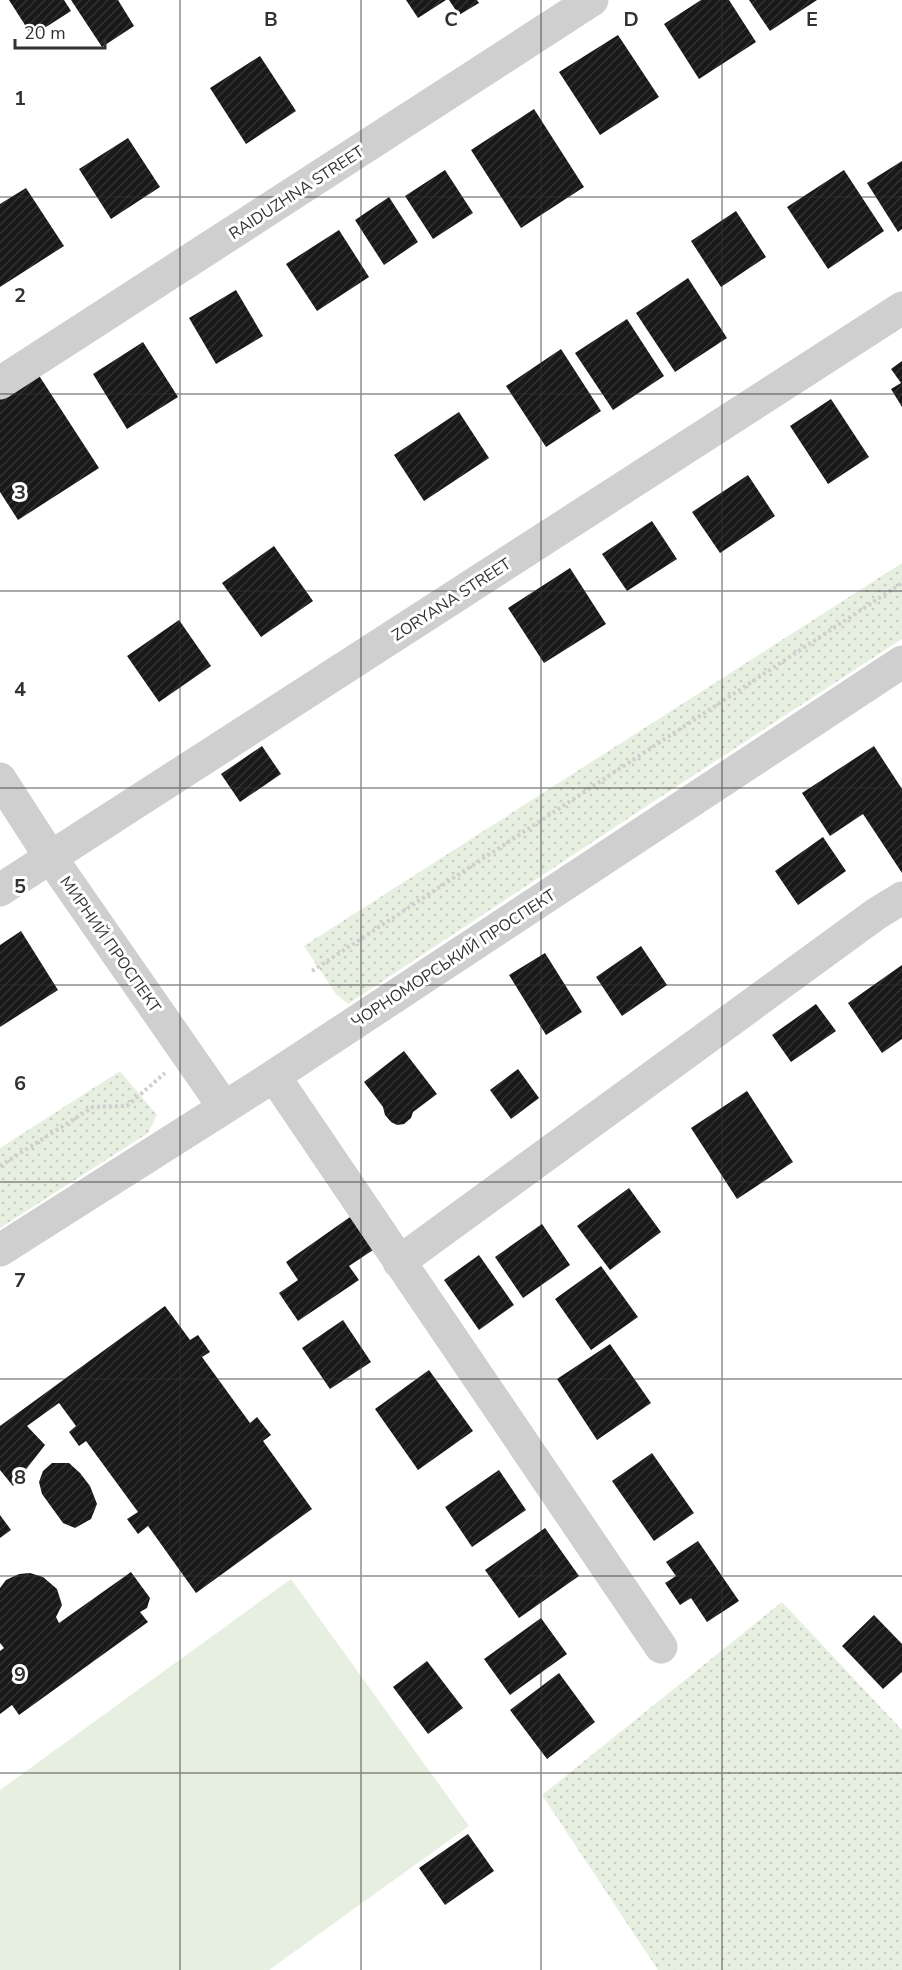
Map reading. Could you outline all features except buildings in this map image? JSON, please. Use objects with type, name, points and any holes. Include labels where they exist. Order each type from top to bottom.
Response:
[{"type":"street","name":"RAIDUZHNA STREET","points":[[0,383],[592,0]]},
{"type":"street","name":"ZORYANA STREET","points":[[0,890],[902,308]]},
{"type":"street","name":"ЧОРНОМОРСЬКИЙ ПРОСПЕКТ","points":[[0,1250],[274,1076],[902,662]]},
{"type":"street","name":"МИРНИЙ ПРОСПЕКТ","points":[[0,779],[51,858],[224,1107]]},
{"type":"street","points":[[399,1262],[876,914],[902,898]]},
{"type":"street","points":[[274,1076],[661,1647]]},
{"type":"path","points":[[312,971],[902,583]]},
{"type":"path","points":[[0,1166],[93,1107],[127,1106],[187,1054]]},
{"type":"shaded area","points":[[902,563],[902,639],[348,1004],[336,994],[304,946]]},
{"type":"shaded area","points":[[120,1071],[157,1115],[148,1133],[0,1228],[0,1148]]},
{"type":"shaded area","points":[[291,1579],[469,1826],[269,1970],[0,1970],[0,1790]]},
{"type":"shaded area","points":[[782,1602],[902,1730],[902,1970],[658,1970],[542,1795]]}]
